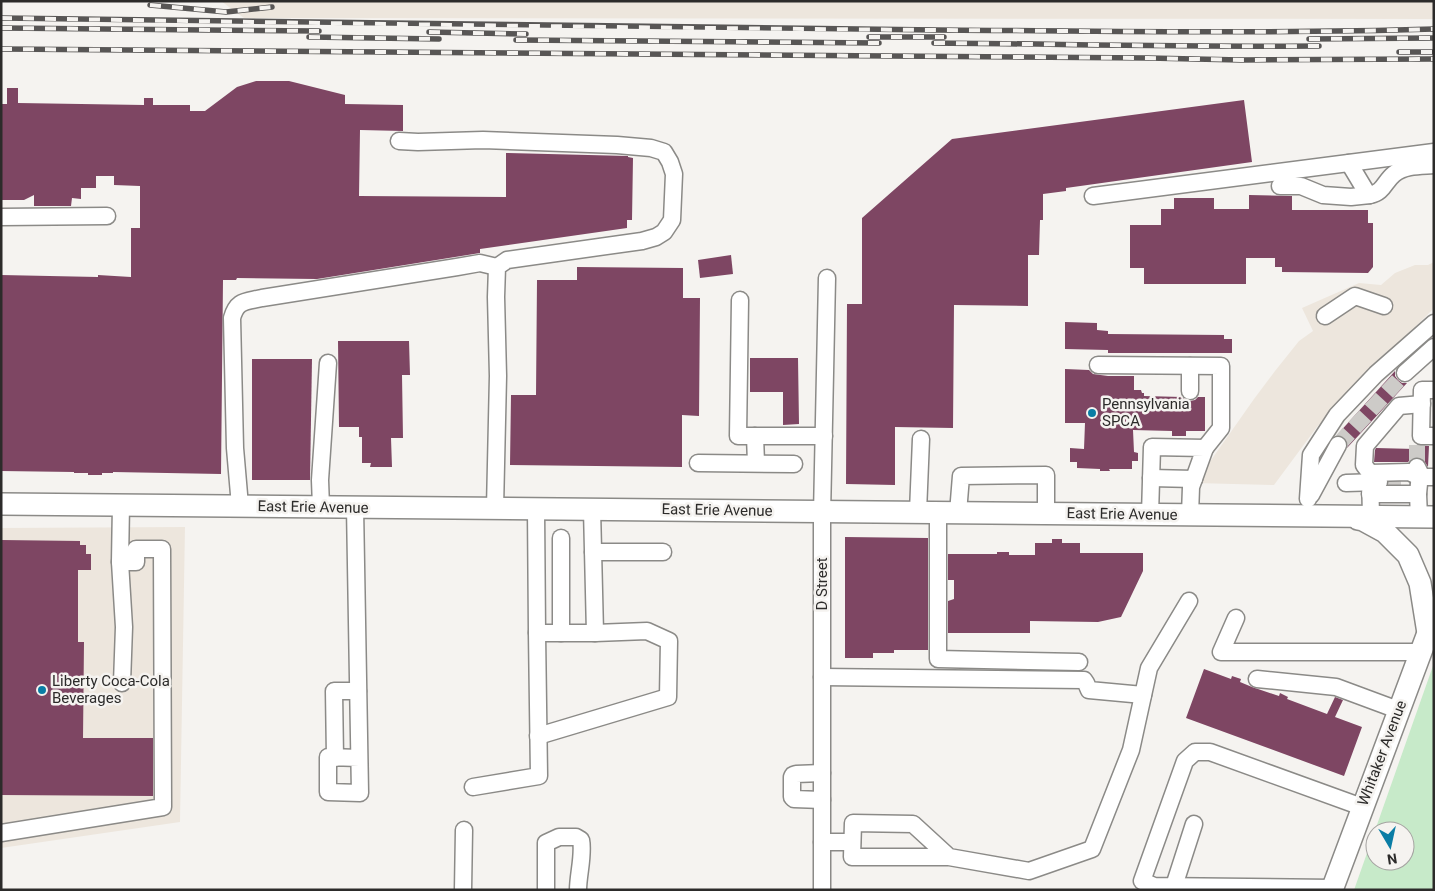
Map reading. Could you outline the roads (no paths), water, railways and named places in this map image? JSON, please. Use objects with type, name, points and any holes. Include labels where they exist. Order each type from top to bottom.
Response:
[{"type":"main road","name":"East Erie Avenue","points":[[1,504],[1190,515],[1304,507],[1340,516],[1426,517]]},
{"type":"main road","points":[[1340,516],[1363,520],[1385,532],[1408,556],[1420,583],[1431,625]]},
{"type":"main road","name":"Whitaker Avenue","points":[[1332,889],[1431,625]]},
{"type":"street","points":[[240,506],[234,439],[232,318],[235,308],[241,303],[465,265],[480,263],[497,267],[508,260],[642,240],[656,237],[664,232],[672,220],[674,174],[664,152],[651,148],[483,140],[399,141]]},
{"type":"street","points":[[1093,196],[1434,152]]},
{"type":"street","points":[[1349,163],[1370,195]]},
{"type":"street","points":[[1280,186],[1301,186],[1323,195],[1351,198],[1377,193],[1395,173],[1409,167],[1434,165]]},
{"type":"street","points":[[1,217],[107,216]]},
{"type":"street","points":[[495,508],[498,376],[497,267]]},
{"type":"street","name":"D Street","points":[[822,890],[822,511],[827,278]]},
{"type":"street","points":[[1324,316],[1355,296],[1384,306]]},
{"type":"street","points":[[740,300],[738,436],[824,436]]},
{"type":"street","points":[[1304,507],[1311,456],[1337,416],[1376,374],[1434,323]]},
{"type":"street","points":[[1405,373],[1434,347]]},
{"type":"street","points":[[321,507],[320,480],[328,363]]},
{"type":"street","points":[[1098,365],[1221,366],[1221,428],[1205,448],[1191,487],[1190,515]]},
{"type":"street","points":[[1190,366],[1190,391]]},
{"type":"street","points":[[1424,440],[1422,390],[1434,390]]},
{"type":"street","points":[[1371,516],[1376,483],[1364,465],[1365,446],[1399,406],[1422,404]]},
{"type":"street","points":[[755,436],[756,463]]},
{"type":"street","points":[[921,439],[938,512],[938,659],[1079,662]]},
{"type":"street","points":[[1304,507],[1338,445]]},
{"type":"street","points":[[1150,514],[1152,447],[1205,448]]},
{"type":"street","points":[[698,463],[794,464]]},
{"type":"street","points":[[1376,483],[1409,472],[1418,479],[1426,517]]},
{"type":"street","points":[[938,512],[961,476],[1046,475],[1046,514]]},
{"type":"street","points":[[1151,478],[1194,479]]},
{"type":"street","points":[[1346,483],[1376,483],[1418,479]]},
{"type":"street","points":[[121,505],[120,562],[124,628],[122,683]]},
{"type":"street","points":[[355,507],[360,792],[328,792],[328,758],[359,758]]},
{"type":"street","points":[[473,787],[539,776],[536,509]]},
{"type":"street","points":[[592,509],[595,633]]},
{"type":"street","points":[[561,538],[562,633]]},
{"type":"street","points":[[1,833],[163,807],[162,549],[136,549],[136,562],[120,562]]},
{"type":"street","points":[[593,552],[663,552]]},
{"type":"street","points":[[949,857],[913,824],[853,823],[852,857],[949,857],[1029,871],[1092,849],[1131,750],[1149,668],[1189,601]]},
{"type":"street","points":[[1236,618],[1221,652],[1420,652]]},
{"type":"street","points":[[537,634],[647,631],[669,641],[668,697],[538,736]]},
{"type":"street","points":[[822,677],[1084,680],[1089,690],[1143,694]]},
{"type":"street","points":[[1257,679],[1336,688],[1398,710]]},
{"type":"street","points":[[335,758],[334,691],[358,691]]},
{"type":"street","points":[[1332,889],[1154,886],[1142,881],[1185,761],[1195,752],[1210,752],[1362,807]]},
{"type":"street","points":[[822,773],[796,774],[792,777],[792,797],[794,799],[822,800]]},
{"type":"street","points":[[1174,886],[1194,824]]},
{"type":"street","points":[[463,890],[464,830]]},
{"type":"street","points":[[546,890],[546,843],[563,837],[576,837],[580,840],[582,855],[578,874],[578,890]]},
{"type":"street","points":[[822,842],[852,842]]},
{"type":"tunnel","points":[[1338,445],[1405,373]]},
{"type":"tunnel","points":[[1417,445],[1417,467]]},
{"type":"tunnel","points":[[1385,480],[1410,480]]},
{"type":"railway","points":[[150,5],[226,12],[272,7]]},
{"type":"railway","points":[[1,18],[586,27],[1061,31],[1248,32],[1434,29]]},
{"type":"railway","points":[[1,28],[319,31]]},
{"type":"railway","points":[[429,32],[526,34]]},
{"type":"railway","points":[[309,37],[439,39]]},
{"type":"railway","points":[[869,37],[944,37]]},
{"type":"railway","points":[[1309,39],[1434,38]]},
{"type":"railway","points":[[516,40],[879,43]]},
{"type":"railway","points":[[934,43],[1319,46]]},
{"type":"railway","points":[[1,49],[1241,60],[1434,59]]},
{"type":"railway","points":[[1399,52],[1434,52]]},
{"type":"place","name":"Pennsylvania SPCA","points":[[1092,413]]},
{"type":"place","name":"Liberty Coca-Cola Beverages","points":[[42,690]]}]
